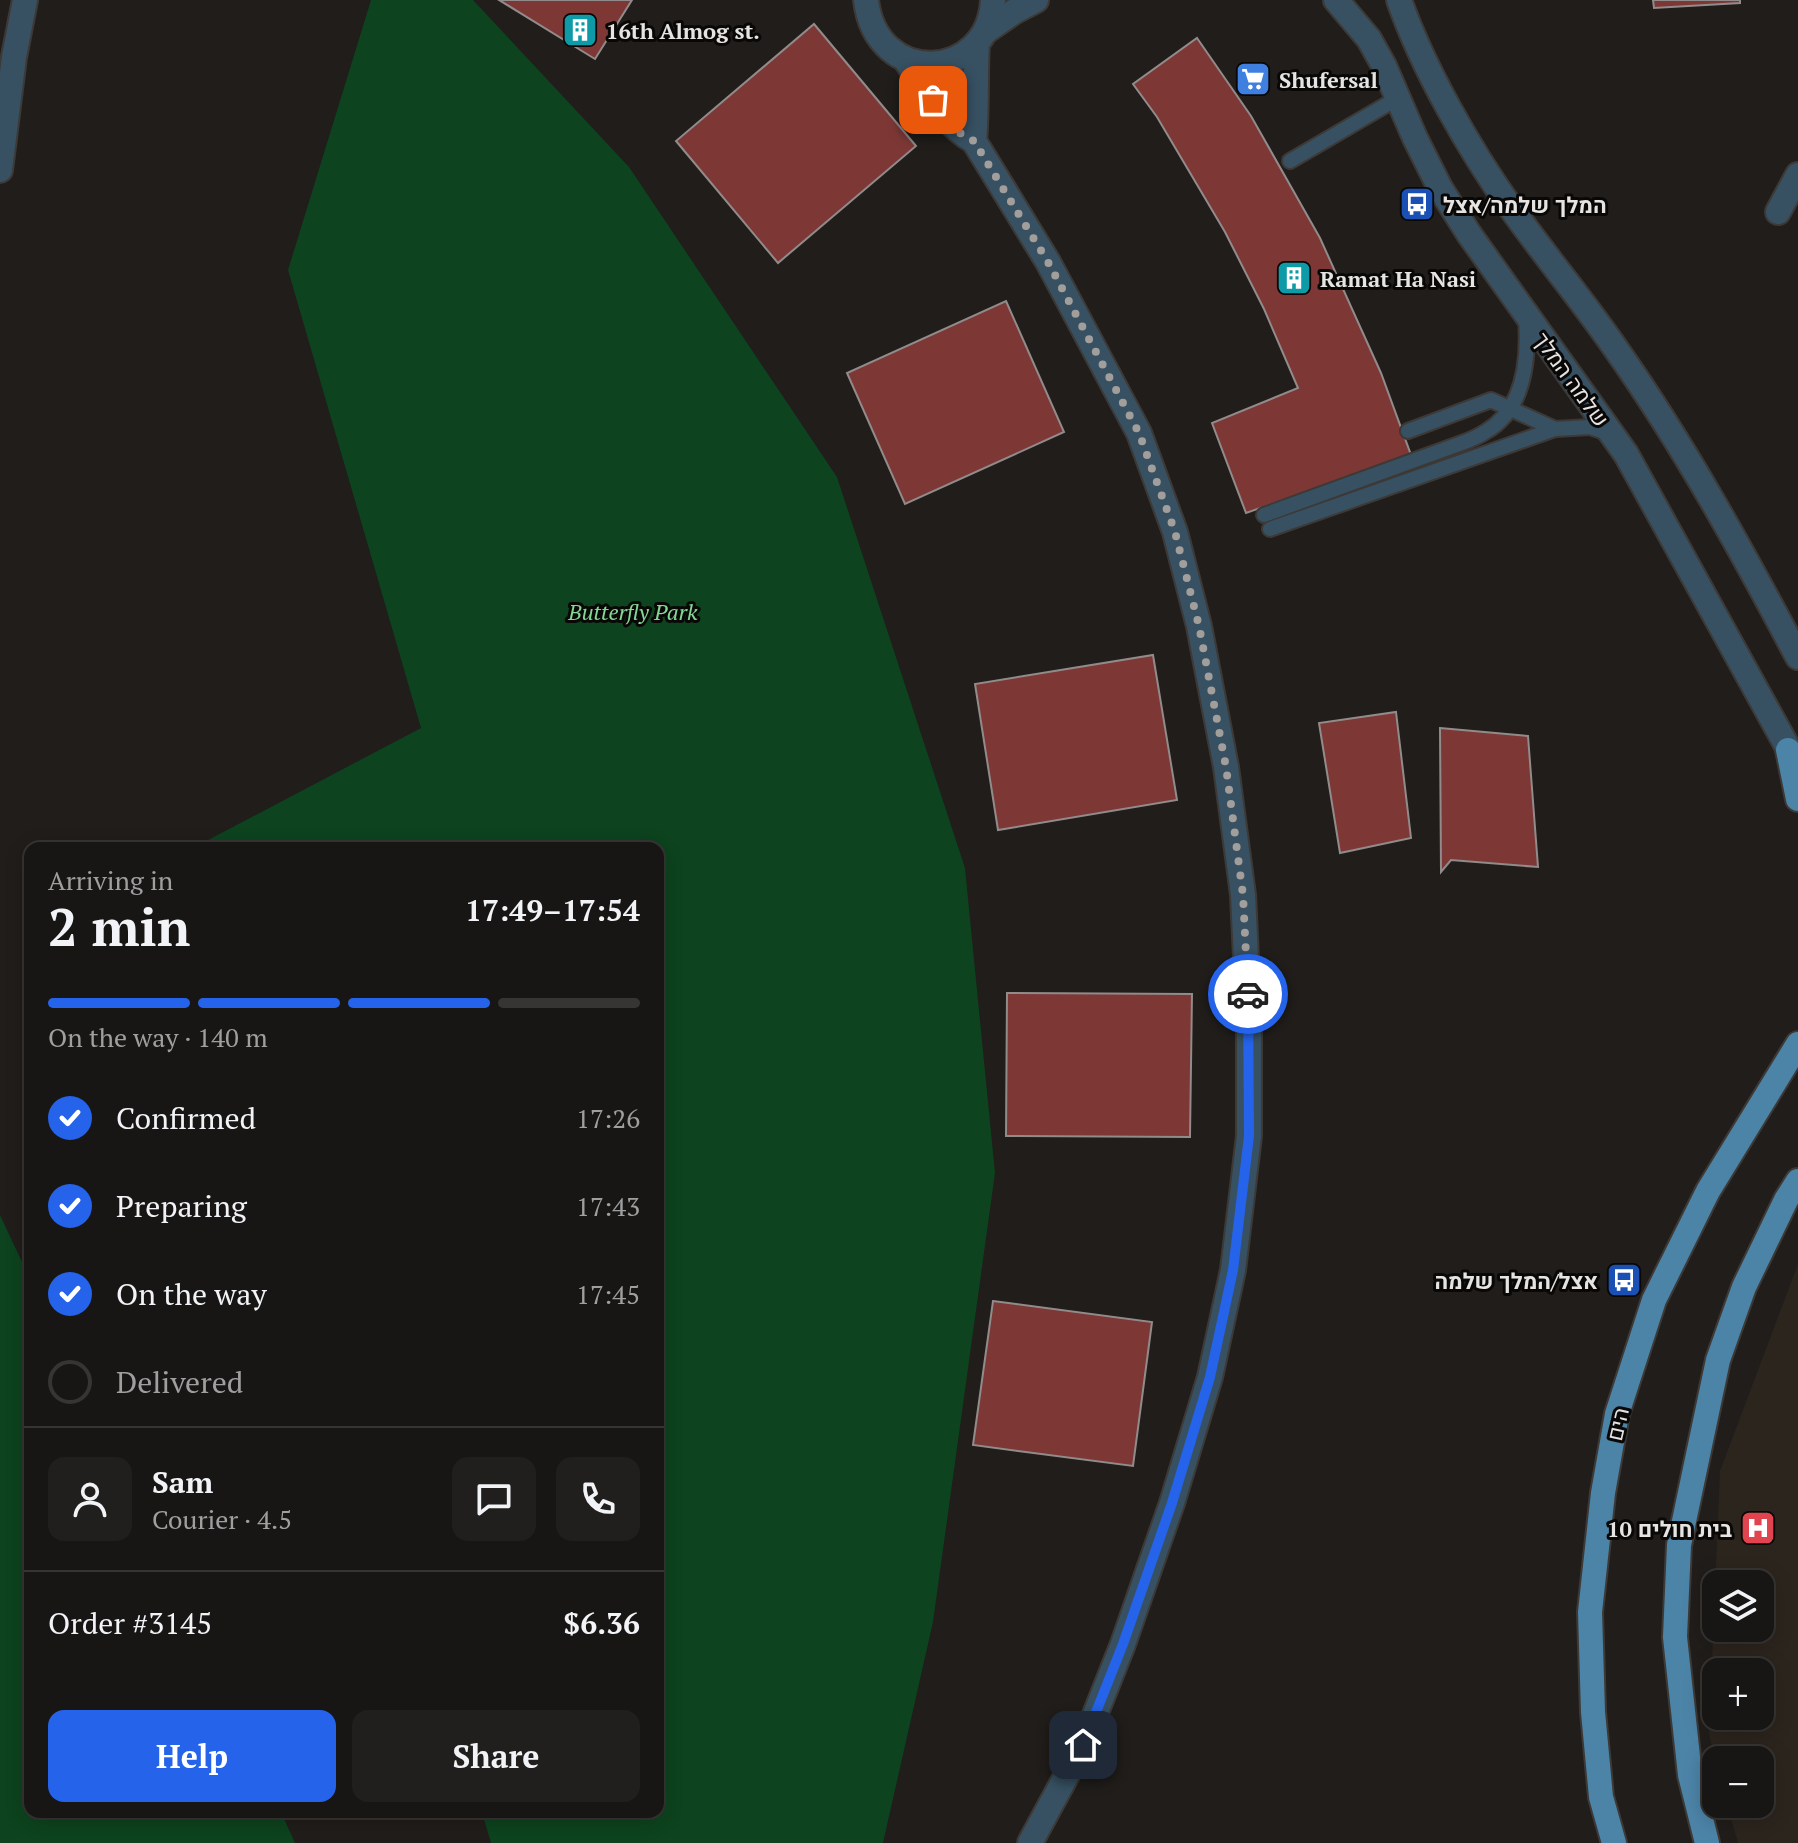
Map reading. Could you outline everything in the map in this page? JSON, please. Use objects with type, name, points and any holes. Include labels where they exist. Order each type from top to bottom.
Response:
[{"type":"main road","points":[[1793,758],[1798,799]]},
{"type":"main road","name":"הים","points":[[1614,1843],[1601,1797],[1593,1712],[1590,1612],[1603,1493],[1617,1414],[1654,1300],[1708,1191],[1798,1044]]},
{"type":"main road","points":[[1707,1843],[1690,1775],[1675,1637],[1679,1545],[1718,1360],[1744,1287],[1798,1181]]},
{"type":"street","points":[[0,170],[14,57],[25,0]]},
{"type":"street","points":[[866,0],[868,16],[876,35],[892,52],[905,59],[938,64],[966,53],[1015,11],[1036,0]]},
{"type":"street","points":[[974,141],[975,87],[981,37],[991,18],[993,0]]},
{"type":"street","name":"שלמה המלך","points":[[1336,0],[1369,39],[1440,188],[1469,234],[1612,435],[1656,506],[1793,758]]},
{"type":"street","points":[[1399,0],[1434,78],[1482,164],[1614,345],[1669,427],[1701,479],[1798,657]]},
{"type":"street","points":[[905,59],[960,133],[974,141],[1048,262],[1139,433],[1175,532],[1199,626],[1226,767],[1243,895],[1249,1020],[1249,1136],[1233,1270],[1210,1377],[1172,1503],[1123,1644],[1083,1745],[1030,1843]]},
{"type":"street","points":[[1778,212],[1798,175]]},
{"type":"lane","points":[[1290,161],[1398,98]]},
{"type":"lane","points":[[1264,515],[1487,432],[1511,408],[1520,388],[1528,338],[1526,315]]},
{"type":"lane","points":[[1408,431],[1491,400],[1555,429]]},
{"type":"lane","points":[[1270,529],[1555,429],[1590,427],[1612,435]]},
{"type":"shaded area","name":"בית חולים 10","points":[[1798,1264],[1798,1843],[1738,1843],[1731,1818],[1774,1818],[1774,1746],[1712,1746],[1709,1730],[1774,1730],[1774,1658],[1712,1658],[1713,1642],[1774,1642],[1774,1570],[1716,1570],[1720,1471]]},
{"type":"green space","name":"Butterfly Park","points":[[371,0],[473,0],[629,167],[837,477],[965,868],[995,1173],[933,1622],[883,1843],[491,1843],[484,1818],[664,1818],[664,842],[204,842],[421,728],[288,270]]},
{"type":"green space","points":[[0,1215],[24,1266],[24,1818],[284,1818],[295,1843],[0,1843]]},
{"type":"building","name":"16th Almog st.","points":[[499,0],[632,0],[595,59]]},
{"type":"building","points":[[1653,0],[1740,0],[1740,3],[1654,8]]},
{"type":"building","points":[[814,24],[916,146],[778,263],[676,141]]},
{"type":"building","name":"Ramat Ha Nasi","points":[[1197,38],[1251,116],[1320,238],[1381,373],[1411,455],[1246,513],[1212,423],[1298,388],[1264,309],[1225,232],[1157,117],[1133,84]]},
{"type":"building","points":[[1006,301],[1064,432],[905,504],[847,373]]},
{"type":"building","points":[[1153,655],[1177,800],[998,830],[975,684]]},
{"type":"building","points":[[1396,712],[1411,838],[1340,853],[1319,723]]},
{"type":"building","points":[[1440,728],[1528,736],[1538,867],[1451,860],[1441,872]]},
{"type":"building","points":[[1007,993],[1192,994],[1190,1137],[1006,1136]]},
{"type":"building","points":[[993,1301],[1152,1322],[1133,1466],[973,1445]]},
{"type":"way so far","points":[[933,100],[960,133],[974,141],[1048,262],[1139,433],[1175,532],[1199,626],[1226,767],[1243,895],[1248,994]]},
{"type":"place","name":"16th Almog st.","points":[[580,30]]},
{"type":"place","name":"Shufersal","points":[[1253,79]]},
{"type":"place","name":"המלך שלמה/אצל","points":[[1417,204]]},
{"type":"place","name":"Ramat Ha Nasi","points":[[1294,278]]},
{"type":"place","name":"אצל/המלך שלמה","points":[[1624,1280]]},
{"type":"place","name":"בית חולים 10","points":[[1758,1528]]},
{"type":"route","points":[[1083,1745],[1123,1644],[1172,1503],[1210,1377],[1233,1270],[1249,1136],[1248,994]]}]
